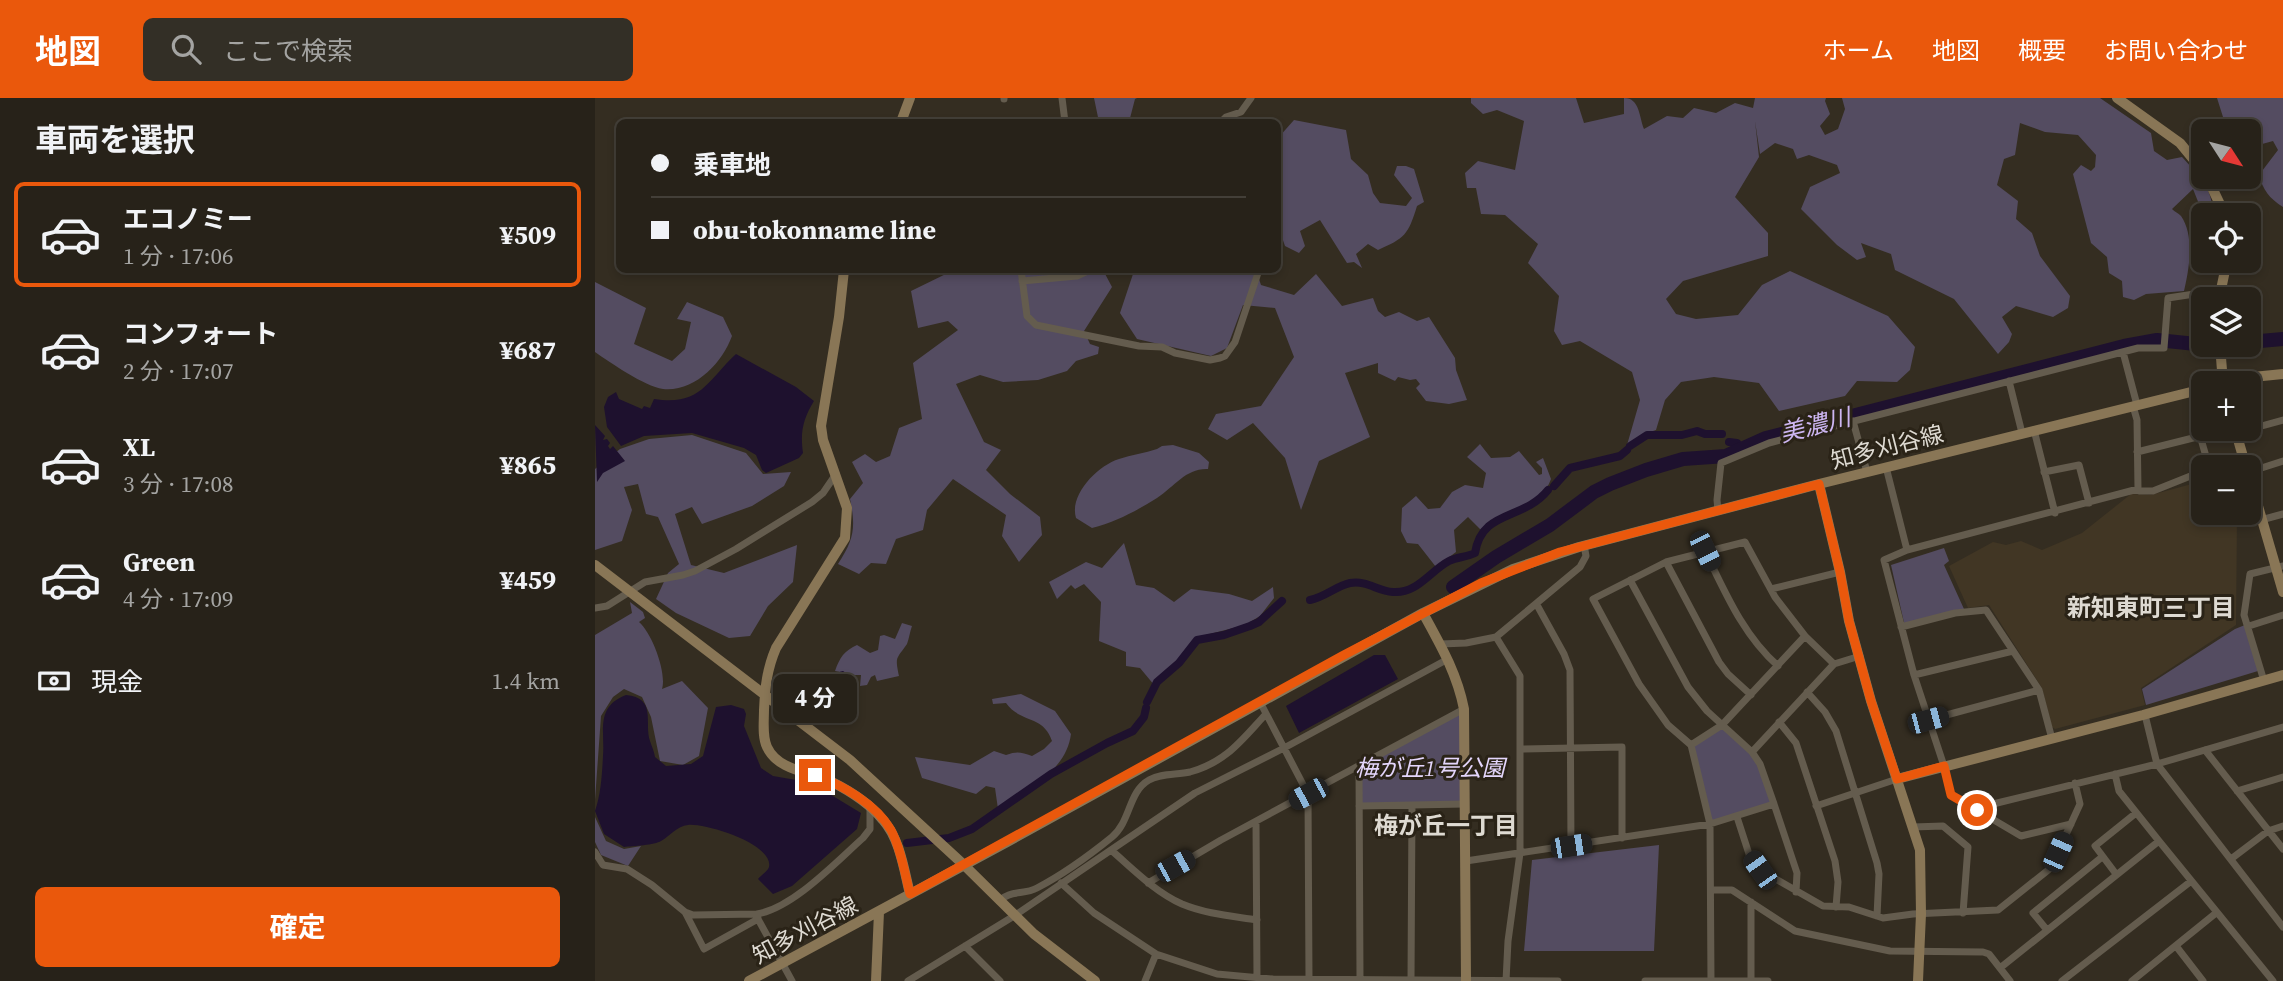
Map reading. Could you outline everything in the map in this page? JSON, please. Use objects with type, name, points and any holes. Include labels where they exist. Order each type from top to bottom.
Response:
[{"type":"street","points":[[902,119],[910,98]]},
{"type":"street","points":[[1062,98],[1065,119]]},
{"type":"street","points":[[1224,119],[1241,112],[1251,98]]},
{"type":"street","points":[[2117,98],[2180,144],[2191,157]]},
{"type":"street","points":[[843,273],[839,317],[821,426],[823,440],[847,508],[845,538],[776,648],[769,665],[764,692],[764,732],[768,749],[776,758],[795,770],[830,781],[870,808],[890,830],[910,894]]},
{"type":"street","points":[[1021,273],[1027,316],[1037,326],[1139,346],[1162,347],[1175,353],[1210,360],[1225,356],[1234,342],[1258,273]]},
{"type":"street","points":[[1022,281],[1077,276],[1084,273]]},
{"type":"street","points":[[1719,510],[1717,500],[1721,463],[1769,443],[1853,421],[2123,352],[2146,347],[2164,348],[2168,298],[2191,295]]},
{"type":"street","points":[[2123,352],[2137,420],[2138,489]]},
{"type":"street","points":[[2261,376],[2283,374]]},
{"type":"street","points":[[2009,382],[2022,433]]},
{"type":"street","name":"知多刈谷線","points":[[749,981],[1423,613],[1513,569],[1584,545],[2191,392]]},
{"type":"street","points":[[2261,425],[2283,420]]},
{"type":"street","points":[[1853,421],[1867,472]]},
{"type":"street","points":[[2034,430],[2055,513]]},
{"type":"street","points":[[2137,452],[2197,437],[2205,455]]},
{"type":"street","points":[[2261,467],[2283,461]]},
{"type":"street","points":[[2044,472],[2079,465],[2089,503]]},
{"type":"street","points":[[1887,467],[1907,551]]},
{"type":"street","points":[[595,608],[607,606],[645,582],[683,575],[723,556],[812,502],[823,493],[836,474]]},
{"type":"street","points":[[2071,824],[2021,836],[1951,795],[1914,676],[1884,560],[1907,551],[2138,489],[2153,491],[2191,477]]},
{"type":"street","points":[[1819,484],[1849,621],[1922,863],[1918,981]]},
{"type":"street","points":[[2283,514],[2261,520],[2279,567],[2283,592]]},
{"type":"street","points":[[1711,981],[1710,824],[1691,745],[1668,725],[1639,684],[1593,599],[1665,562],[1745,542],[1783,610],[1834,664]]},
{"type":"street","points":[[1441,644],[1466,643],[1496,637],[1537,605],[1584,562],[1584,545]]},
{"type":"street","points":[[1705,551],[1759,650],[1778,666]]},
{"type":"street","points":[[1665,562],[1719,662],[1727,674],[1751,695]]},
{"type":"street","points":[[595,565],[850,760],[964,865],[1014,916],[1057,954],[1095,981]]},
{"type":"street","points":[[2264,681],[2244,615],[2250,574],[2279,567]]},
{"type":"street","points":[[1771,589],[1840,572]]},
{"type":"street","points":[[1630,580],[1688,687],[1722,726],[1752,752],[1766,779],[1797,873],[1796,892]]},
{"type":"street","points":[[1537,605],[1570,670],[1571,846]]},
{"type":"street","points":[[1901,627],[1955,613],[1986,610],[2039,690],[2052,739]]},
{"type":"street","points":[[1423,613],[1448,659],[1459,686],[1464,709],[1466,981]]},
{"type":"street","points":[[2249,626],[2283,615]]},
{"type":"street","points":[[1691,745],[1722,726],[1805,636]]},
{"type":"street","points":[[1496,637],[1520,676],[1520,853],[1508,941],[1506,981]]},
{"type":"street","points":[[1914,676],[2013,651]]},
{"type":"street","points":[[1752,752],[1834,664],[1860,656]]},
{"type":"street","points":[[908,981],[1014,916],[1195,793],[1448,659]]},
{"type":"street","points":[[1816,806],[1897,779],[2145,715],[2283,675]]},
{"type":"street","points":[[1928,720],[2039,690]]},
{"type":"street","points":[[1807,692],[1825,712],[1836,732],[1856,793],[1879,874],[1877,916]]},
{"type":"street","points":[[1259,702],[1308,794],[1309,980]]},
{"type":"street","points":[[1148,883],[1464,709]]},
{"type":"street","points":[[999,901],[1005,894],[1036,888],[1114,836],[1123,824],[1139,788],[1156,776],[1185,773],[1220,760],[1265,715]]},
{"type":"street","points":[[2145,715],[2157,764],[2283,927]]},
{"type":"street","points":[[1779,722],[1796,743],[1837,869],[1836,907]]},
{"type":"street","points":[[1977,810],[1993,803],[2157,764],[2283,727]]},
{"type":"street","points":[[1520,749],[1622,747],[1622,838]]},
{"type":"street","points":[[2206,750],[2283,849]]},
{"type":"street","points":[[1150,763],[1156,776]]},
{"type":"street","points":[[1359,766],[1360,979]]},
{"type":"street","points":[[2115,774],[2119,791],[2190,882],[2273,981]]},
{"type":"street","points":[[2237,791],[2283,777]]},
{"type":"street","points":[[1737,817],[1749,854],[1760,870],[1823,906],[1849,907],[1890,918],[1998,910],[2057,863],[2058,852],[2080,804],[2075,783]]},
{"type":"street","points":[[1359,806],[1465,804]]},
{"type":"street","points":[[1466,861],[1710,824],[1774,804]]},
{"type":"street","points":[[1411,980],[1412,805]]},
{"type":"street","points":[[685,912],[704,949],[757,916],[788,902],[863,838],[870,829],[870,808]]},
{"type":"street","points":[[2116,874],[2095,846],[2136,813]]},
{"type":"street","points":[[1256,822],[1257,978]]},
{"type":"street","points":[[1913,827],[1943,826],[1968,847],[1963,913]]},
{"type":"street","points":[[2231,859],[2268,831],[2283,826]]},
{"type":"street","points":[[2000,968],[2159,841]]},
{"type":"street","points":[[1111,850],[1148,883],[1180,903],[1215,914],[1257,920]]},
{"type":"street","points":[[595,852],[603,865],[627,869],[685,912],[693,915],[757,916]]},
{"type":"street","points":[[2047,930],[2033,913],[2102,857]]},
{"type":"street","points":[[2062,981],[2190,882]]},
{"type":"street","points":[[1061,883],[1094,913],[1156,954],[1217,974],[1309,980],[1557,981]]},
{"type":"street","points":[[1711,890],[1732,890],[1795,931],[1890,951],[1983,952],[1989,954],[2010,981]]},
{"type":"street","points":[[1751,902],[1751,979]]},
{"type":"street","points":[[876,981],[879,912]]},
{"type":"street","points":[[2134,980],[2216,913]]},
{"type":"street","points":[[757,916],[792,981]]},
{"type":"street","points":[[965,946],[998,980]]},
{"type":"street","points":[[2176,946],[2203,981]]},
{"type":"street","points":[[1145,981],[1156,954]]},
{"type":"street","points":[[1645,981],[1768,981]]},
{"type":"shaded area","points":[[736,354],[796,387],[814,401],[803,426],[803,453],[799,458],[766,473],[756,455],[744,448],[692,433],[644,436],[621,446],[607,427],[604,407],[608,397],[616,392],[619,399],[642,409],[644,406],[650,408],[654,399],[682,399],[701,390]]},
{"type":"shaded area","points":[[595,425],[605,436],[603,440],[607,439],[610,443],[610,449],[613,446],[625,461],[603,473],[597,482]]},
{"type":"shaded area","points":[[2191,484],[2191,525],[2237,525],[2236,625],[2141,688],[2145,705],[2055,729],[2052,727],[2042,688],[1989,605],[1968,608],[1949,566],[1993,542],[2006,545],[2021,541],[2042,550],[2082,533],[2131,494],[2151,495]]},
{"type":"shaded area","points":[[1374,655],[1385,655],[1398,679],[1299,733],[1286,706]]},
{"type":"shaded area","points":[[843,671],[847,679],[834,694],[829,690],[831,680],[834,675]]},
{"type":"shaded area","points":[[626,695],[636,697],[646,706],[650,741],[655,757],[666,766],[691,764],[703,756],[716,707],[731,705],[744,709],[744,726],[761,768],[773,776],[818,787],[861,813],[857,829],[792,886],[773,894],[758,879],[769,867],[768,859],[761,850],[722,831],[688,825],[658,842],[624,847],[604,834],[595,811],[601,784],[606,713],[616,700]]},
{"type":"green space","points":[[1094,98],[1137,98],[1130,119],[1098,119]]},
{"type":"green space","points":[[1471,98],[1576,98],[1584,123],[1624,114],[1624,98],[1636,105],[1644,129],[1667,116],[1683,118],[1694,108],[1716,113],[1735,103],[1753,108],[1755,98],[1826,98],[1830,114],[1820,126],[1825,135],[1838,129],[1845,109],[1842,98],[2100,98],[2151,133],[2154,151],[2167,160],[2182,157],[2191,167],[2193,189],[2172,209],[2181,216],[2188,233],[2189,263],[2184,291],[2146,294],[2134,300],[2123,297],[2122,281],[2109,273],[2107,257],[2091,243],[2073,174],[2081,165],[2091,171],[2095,167],[2096,155],[2078,135],[2045,132],[2020,123],[2015,155],[2004,159],[1997,185],[2018,201],[2016,219],[2032,233],[2040,256],[2070,296],[2068,308],[2053,317],[2016,306],[2002,317],[2012,334],[2009,342],[1998,354],[1954,299],[1895,270],[1891,254],[1861,243],[1866,257],[1857,260],[1837,245],[1801,209],[1810,187],[1840,173],[1837,165],[1809,155],[1797,159],[1793,149],[1775,143],[1760,154],[1755,121],[1759,157],[1735,197],[1768,233],[1768,256],[1683,281],[1666,299],[1676,314],[1696,319],[1738,315],[1762,285],[1790,271],[1888,316],[1915,347],[1910,370],[1897,382],[1857,381],[1845,396],[1779,411],[1759,383],[1714,377],[1681,382],[1665,400],[1656,430],[1641,435],[1627,445],[1640,400],[1632,372],[1580,341],[1562,345],[1554,331],[1559,296],[1528,263],[1538,244],[1505,215],[1481,214],[1476,188],[1467,188],[1465,173],[1478,161],[1515,170],[1524,121],[1497,110],[1483,114],[1471,103]]},
{"type":"green space","points":[[2217,98],[2283,98],[2283,207],[2267,193],[2261,182],[2261,172],[2278,150],[2273,141],[2261,144],[2261,119],[2223,117]]},
{"type":"green space","points":[[1294,120],[1346,130],[1351,159],[1368,175],[1373,193],[1380,203],[1406,206],[1412,198],[1394,175],[1397,166],[1414,169],[1424,202],[1417,206],[1408,230],[1394,242],[1378,250],[1368,244],[1356,254],[1362,268],[1354,262],[1347,263],[1320,220],[1300,231],[1305,246],[1299,253],[1285,246],[1281,235],[1281,135]]},
{"type":"green space","points":[[2193,189],[2207,189],[2212,203],[2199,203]]},
{"type":"green space","points":[[948,273],[1105,273],[1112,287],[1084,331],[1090,344],[1099,347],[1098,354],[1076,361],[1067,371],[1038,380],[1003,382],[980,375],[956,384],[984,442],[1001,450],[986,470],[1010,494],[1040,517],[1042,535],[1019,562],[1002,536],[1006,515],[953,479],[927,510],[923,530],[896,539],[886,564],[871,563],[859,574],[838,564],[852,533],[850,499],[863,483],[852,462],[865,454],[876,462],[890,456],[899,428],[922,419],[913,363],[958,330],[948,321],[918,328],[911,291]]},
{"type":"green space","points":[[1133,273],[1257,273],[1261,285],[1294,295],[1316,274],[1342,306],[1373,298],[1378,311],[1385,317],[1399,312],[1417,321],[1429,317],[1455,358],[1456,370],[1467,400],[1449,404],[1426,401],[1416,388],[1420,384],[1416,379],[1398,377],[1395,381],[1378,373],[1378,363],[1345,373],[1370,437],[1319,461],[1301,510],[1285,458],[1253,423],[1227,440],[1208,429],[1216,414],[1261,406],[1294,357],[1275,308],[1243,305],[1227,348],[1211,356],[1137,339],[1120,313]]},
{"type":"green space","points":[[595,282],[646,308],[634,344],[672,361],[685,349],[691,322],[677,319],[687,302],[723,317],[732,336],[722,356],[696,381],[675,389],[663,389],[647,384],[595,352]]},
{"type":"green space","points":[[692,435],[746,453],[763,474],[791,472],[784,486],[752,506],[702,524],[692,507],[675,514],[691,565],[724,573],[797,545],[793,582],[768,606],[750,636],[729,638],[676,613],[656,599],[668,573],[679,564],[658,517],[646,514],[638,484],[624,487],[632,510],[622,541],[595,550],[595,469],[620,449],[649,439]]},
{"type":"green space","points":[[1480,444],[1491,458],[1510,457],[1519,451],[1539,475],[1542,474],[1542,468],[1536,462],[1543,458],[1551,479],[1546,489],[1530,503],[1481,530],[1468,517],[1454,530],[1456,552],[1436,567],[1418,544],[1407,543],[1401,531],[1402,508],[1416,496],[1428,509],[1440,508],[1452,492],[1465,485],[1483,488],[1486,473],[1467,457]]},
{"type":"green space","points":[[1173,445],[1199,453],[1209,462],[1208,469],[1193,471],[1157,498],[1109,523],[1092,528],[1076,518],[1075,509],[1081,491],[1102,468],[1119,459]]},
{"type":"green space","points":[[1124,543],[1136,585],[1154,588],[1174,602],[1191,589],[1229,594],[1252,601],[1273,587],[1274,598],[1260,616],[1245,625],[1198,637],[1155,686],[1140,668],[1126,666],[1126,652],[1099,641],[1101,602],[1084,584],[1075,589],[1071,585],[1057,599],[1049,582],[1086,562],[1102,568]]},
{"type":"green space","points":[[1944,548],[1949,561],[1944,565],[1964,609],[1905,627],[1891,565]]},
{"type":"green space","points":[[630,602],[643,612],[645,618],[639,622],[649,635],[657,654],[662,673],[662,689],[682,681],[708,708],[699,756],[683,765],[660,761],[651,717],[642,697],[624,689],[613,697],[601,716],[595,800],[595,635],[632,613]]},
{"type":"green space","points":[[902,623],[912,626],[907,644],[897,658],[899,676],[877,681],[875,675],[867,685],[860,686],[861,675],[855,675],[845,696],[829,704],[825,699],[824,684],[829,680],[828,690],[834,694],[847,680],[847,673],[835,671],[843,655],[857,645],[870,653],[878,650],[880,636],[895,639]]},
{"type":"green space","points":[[2245,625],[2258,671],[2146,705],[2142,689]]},
{"type":"green space","points":[[1021,694],[1055,711],[1071,734],[1062,759],[1043,778],[998,809],[995,788],[986,786],[976,794],[922,778],[915,757],[970,765],[994,751],[1006,755],[1019,752],[1032,756],[1044,749],[1052,741],[1043,727],[1018,714],[1006,703],[993,704],[992,699]]},
{"type":"green space","name":"梅が丘1号公園","points":[[1464,709],[1465,804],[1359,806],[1359,766]]},
{"type":"green space","points":[[1722,725],[1752,752],[1774,804],[1710,824],[1691,745]]},
{"type":"green space","points":[[595,817],[606,841],[624,849],[641,846],[628,866],[601,855],[595,842]]},
{"type":"green space","points":[[1659,845],[1654,951],[1524,951],[1532,860]]},
{"type":"waterway","name":"美濃川","points":[[2261,341],[2283,339]]},
{"type":"waterway","name":"美濃川","points":[[1453,587],[1496,557],[1550,525],[1594,492],[1646,470],[1683,459],[1726,456],[1766,438],[2124,346],[2157,340],[2191,343]]},
{"type":"waterway","points":[[1630,446],[1647,435],[1682,435],[1697,431],[1722,434]]},
{"type":"waterway","points":[[1729,442],[1737,443]]},
{"type":"waterway","points":[[1554,486],[1570,468],[1620,456],[1627,450]]},
{"type":"waterway","points":[[1310,600],[1350,583],[1362,583],[1393,592],[1402,592],[1416,586],[1449,561],[1475,553],[1479,539],[1486,529],[1527,507],[1548,490]]},
{"type":"waterway","points":[[1147,702],[1157,682],[1179,663],[1197,640],[1224,635],[1259,622],[1282,601]]},
{"type":"waterway","points":[[907,843],[949,838],[972,829],[1051,774],[1133,731],[1144,717],[1146,708]]},
{"type":"district","name":"新知東町三丁目","points":[[2151,607]]},
{"type":"district","name":"梅が丘一丁目","points":[[1446,825]]},
{"type":"route","points":[[815,775],[847,790],[883,820],[895,841],[910,894],[1342,656],[1481,583],[1560,552],[1819,484],[1849,621],[1871,701],[1897,779],[1944,766],[1951,795],[1977,810]]}]
